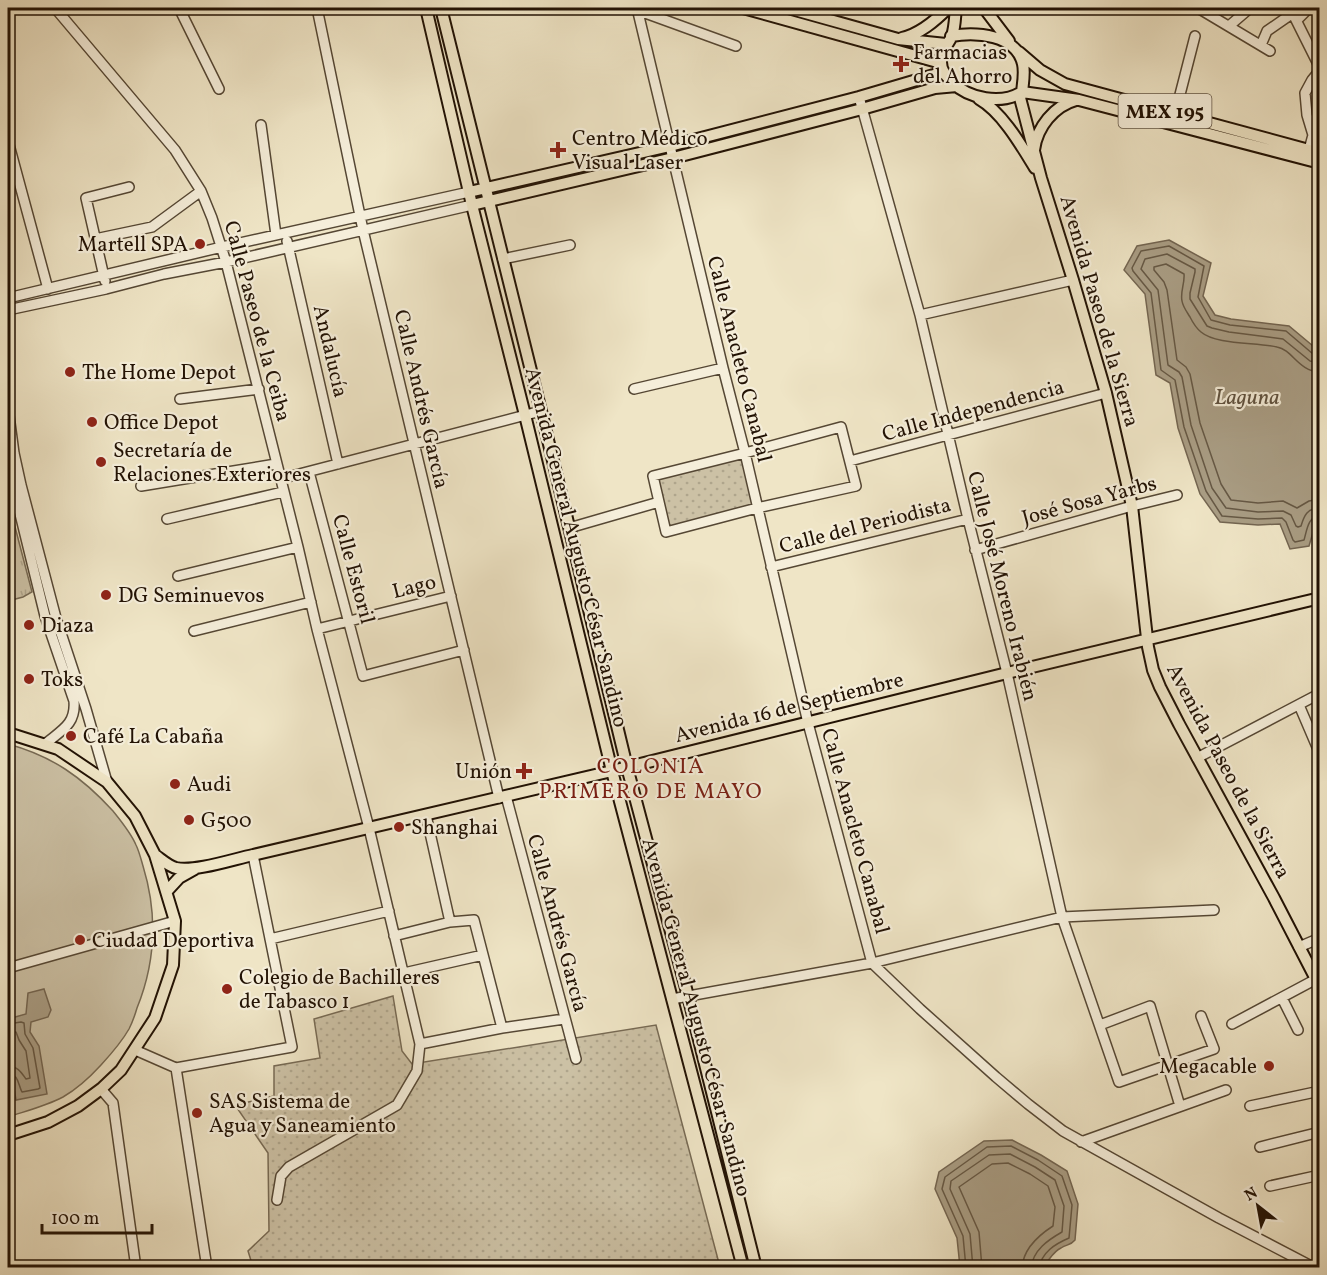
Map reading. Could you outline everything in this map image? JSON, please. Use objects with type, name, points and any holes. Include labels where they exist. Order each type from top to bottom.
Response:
[{"type":"main road","name":"Avenida General Augusto César Sandino","points":[[427,8],[472,205],[612,771],[743,1268]]},
{"type":"main road","name":"Avenida General Augusto César Sandino","points":[[441,8],[627,767],[688,996],[756,1268]]},
{"type":"main road","points":[[743,8],[942,68],[957,86],[976,97],[999,98],[1021,93],[1024,71],[1015,48],[984,8]]},
{"type":"main road","points":[[787,8],[895,39],[949,40],[965,34],[977,34],[993,37],[1015,48]]},
{"type":"main road","points":[[895,39],[904,38],[927,27],[948,8]]},
{"type":"main road","points":[[942,68],[942,54],[949,40],[956,8]]},
{"type":"main road","name":"MEX 195","points":[[1015,48],[1040,70],[1065,84],[1314,152]]},
{"type":"main road","points":[[469,192],[670,146],[859,97],[942,68]]},
{"type":"main road","points":[[472,205],[673,158],[935,88],[957,86]]},
{"type":"main road","name":"MEX 195","points":[[1021,93],[1079,100],[1320,163]]},
{"type":"main road","name":"Avenida Paseo de la Sierra","points":[[1021,93],[1041,178],[1106,393],[1132,506],[1151,662],[1160,687],[1197,758],[1318,981]]},
{"type":"main road","name":"Avenida Paseo de la Sierra","points":[[976,97],[994,110],[1024,150],[1041,178]]},
{"type":"main road","points":[[1034,150],[1039,132],[1052,114],[1067,103],[1079,100]]},
{"type":"main road","name":"Avenida 16 de Septiembre","points":[[155,855],[174,867],[198,867],[253,855],[612,771],[1320,598]]},
{"type":"main road","points":[[8,733],[58,749],[107,782],[135,816],[155,855],[175,921],[173,965],[155,1018],[121,1070],[78,1106],[48,1122],[8,1135]]},
{"type":"main road","name":"Avenida 16 de Septiembre","points":[[167,891],[179,878],[198,867]]},
{"type":"street","name":"Calle Paseo de la Ceiba","points":[[55,8],[176,150],[201,191],[222,247],[369,828],[420,1044]]},
{"type":"street","points":[[179,8],[219,89]]},
{"type":"street","name":"Calle Andrés García","points":[[316,8],[360,217],[464,650],[502,797],[576,1059]]},
{"type":"street","points":[[1200,8],[1270,51]]},
{"type":"street","points":[[1229,26],[1250,8]]},
{"type":"street","points":[[1261,45],[1269,29],[1293,14],[1309,8]]},
{"type":"street","points":[[637,9],[736,46]]},
{"type":"street","name":"Calle Anacleto Canabal","points":[[637,9],[808,723],[872,963],[996,1077],[1054,1124],[1081,1142],[1315,1268]]},
{"type":"street","points":[[1293,14],[1320,69],[1305,93],[1314,152]]},
{"type":"street","points":[[1175,114],[1195,36]]},
{"type":"street","name":"Calle José Moreno Irabién","points":[[859,97],[920,315],[975,550],[1007,673],[1062,917],[1119,1082],[1168,1065]]},
{"type":"street","name":"Andalucía","points":[[261,125],[281,234],[288,247],[338,464]]},
{"type":"street","points":[[8,141],[48,289]]},
{"type":"street","points":[[106,289],[86,198],[129,187]]},
{"type":"street","points":[[95,239],[152,227],[201,191]]},
{"type":"street","points":[[8,298],[469,192]]},
{"type":"street","points":[[8,310],[472,205]]},
{"type":"street","points":[[504,260],[570,245]]},
{"type":"street","points":[[920,315],[1073,280]]},
{"type":"street","points":[[634,389],[723,368]]},
{"type":"street","points":[[180,399],[259,389]]},
{"type":"street","name":"Calle Independencia","points":[[850,461],[1106,393]]},
{"type":"street","points":[[8,408],[11,439],[21,485],[56,618],[58,638],[74,701],[75,712],[70,722],[45,744]]},
{"type":"street","points":[[280,479],[541,411]]},
{"type":"street","points":[[841,427],[850,461],[856,486],[757,508],[666,532],[653,476],[841,427]]},
{"type":"street","points":[[141,486],[276,464]]},
{"type":"street","points":[[8,465],[40,598],[58,638],[107,782]]},
{"type":"street","name":"Calle Estoril","points":[[309,472],[363,676],[464,650]]},
{"type":"street","points":[[167,519],[283,492]]},
{"type":"street","name":"José Sosa Yarbs","points":[[975,550],[1177,495]]},
{"type":"street","points":[[569,528],[659,502]]},
{"type":"street","name":"Calle del Periodista","points":[[771,567],[968,519]]},
{"type":"street","points":[[178,576],[298,547]]},
{"type":"street","name":"Lago","points":[[317,629],[451,596]]},
{"type":"street","points":[[194,631],[311,602]]},
{"type":"street","points":[[1197,758],[1317,695]]},
{"type":"street","points":[[1299,705],[1320,754]]},
{"type":"street","points":[[426,815],[450,922]]},
{"type":"street","points":[[135,1050],[176,1068],[292,1047],[253,855]]},
{"type":"street","points":[[672,999],[872,963],[1062,917],[1214,910]]},
{"type":"street","points":[[270,939],[389,911]]},
{"type":"street","points":[[394,936],[450,922],[474,920],[501,1028]]},
{"type":"street","points":[[8,968],[175,921]]},
{"type":"street","points":[[1299,947],[1320,938]]},
{"type":"street","points":[[404,973],[483,955]]},
{"type":"street","points":[[1232,1024],[1318,981]]},
{"type":"street","points":[[1282,998],[1298,1030]]},
{"type":"street","points":[[1100,1025],[1150,1006],[1180,1106]]},
{"type":"street","points":[[1168,1065],[1214,1048],[1200,1016]]},
{"type":"street","points":[[277,1200],[281,1176],[289,1167],[397,1105],[417,1071],[420,1044],[501,1028],[564,1019]]},
{"type":"street","points":[[176,1068],[207,1268]]},
{"type":"street","points":[[101,1089],[113,1103],[136,1268]]},
{"type":"street","points":[[1081,1142],[1226,1090]]},
{"type":"street","points":[[1250,1106],[1320,1090]]},
{"type":"street","points":[[1260,1147],[1320,1132]]},
{"type":"street","points":[[1270,1186],[1320,1174]]},
{"type":"green space","points":[[745,453],[757,508],[666,532],[653,476]]},
{"type":"green space","points":[[8,500],[32,592],[8,601]]},
{"type":"green space","name":"Ciudad Deportiva","points":[[8,744],[39,755],[78,778],[113,811],[122,823],[141,858],[151,902],[153,938],[143,990],[130,1027],[116,1048],[92,1074],[68,1094],[50,1103],[8,1117]]},
{"type":"green space","points":[[393,996],[402,1051],[412,1064],[656,1025],[720,1267],[253,1267],[248,1251],[269,1231],[268,1153],[235,1105],[274,1096],[274,1066],[320,1058],[314,1019]]},
{"type":"water","name":"Laguna","points":[[1169,240],[1211,263],[1203,296],[1215,315],[1289,326],[1319,351],[1319,522],[1316,522],[1309,546],[1290,549],[1280,524],[1220,522],[1200,494],[1178,428],[1170,383],[1156,375],[1145,294],[1124,270],[1137,246]]},
{"type":"water","points":[[44,989],[51,1010],[48,1017],[31,1022],[30,1032],[39,1046],[47,1094],[16,1100],[13,1083],[8,1077],[8,1019],[26,1014],[28,993]]},
{"type":"water","points":[[1012,1140],[1067,1171],[1078,1204],[1075,1240],[1053,1254],[1042,1267],[960,1267],[957,1238],[935,1189],[939,1172],[984,1141]]},
{"type":"place","name":"Farmacias del Ahorro","points":[[901,64]]},
{"type":"place","name":"Centro Médico Visual Laser","points":[[558,150]]},
{"type":"place","name":"Martell SPA","points":[[200,244]]},
{"type":"place","name":"The Home Depot","points":[[70,372]]},
{"type":"place","name":"Office Depot","points":[[92,422]]},
{"type":"place","name":"Secretaría de Relaciones Exteriores","points":[[101,462]]},
{"type":"place","name":"DG Seminuevos","points":[[106,595]]},
{"type":"place","name":"Diaza","points":[[29,625]]},
{"type":"place","name":"Toks","points":[[29,679]]},
{"type":"place","name":"Café La Cabaña","points":[[71,736]]},
{"type":"place","name":"Unión","points":[[524,771]]},
{"type":"place","name":"Audi","points":[[175,784]]},
{"type":"place","name":"G500","points":[[189,820]]},
{"type":"place","name":"Shanghai","points":[[399,827]]},
{"type":"place","name":"Ciudad Deportiva","points":[[80,940]]},
{"type":"place","name":"Colegio de Bachilleres de Tabasco 1","points":[[227,989]]},
{"type":"place","name":"Megacable","points":[[1269,1066]]},
{"type":"place","name":"SAS Sistema de Agua y Saneamiento","points":[[197,1113]]},
{"type":"district","name":"COLONIA PRIMERO DE MAYO","points":[[651,778]]}]
